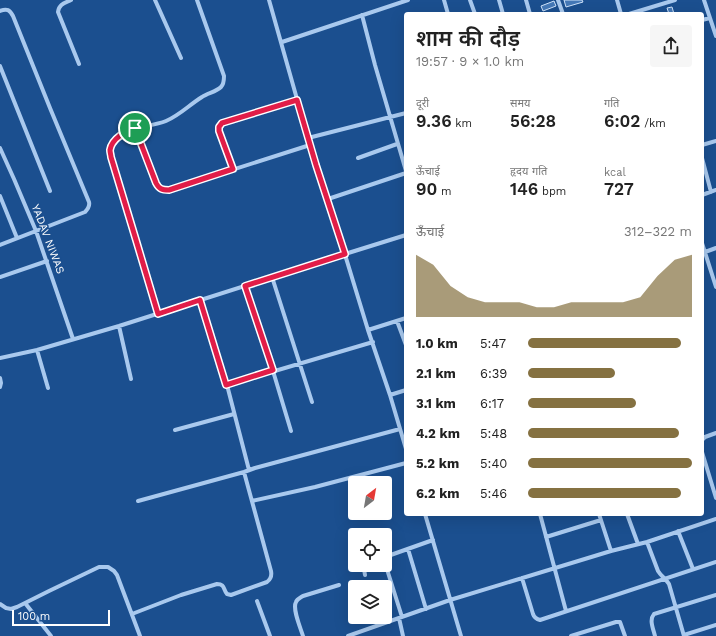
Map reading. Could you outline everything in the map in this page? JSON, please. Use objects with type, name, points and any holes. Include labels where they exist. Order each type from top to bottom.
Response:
[{"type":"street","points":[[71,0],[60,6],[58,12],[79,64]]},
{"type":"street","points":[[155,0],[181,58]]},
{"type":"street","points":[[158,314],[110,150],[113,143],[123,133],[135,128],[161,123],[181,113],[203,96],[220,88],[224,83],[224,76],[198,0]]},
{"type":"street","points":[[270,0],[310,145],[404,442]]},
{"type":"street","points":[[282,42],[408,0]]},
{"type":"street","points":[[444,0],[447,12]]},
{"type":"street","points":[[470,0],[473,12]]},
{"type":"street","points":[[499,0],[502,12]]},
{"type":"street","points":[[526,0],[529,12]]},
{"type":"street","points":[[558,0],[562,12]]},
{"type":"street","points":[[617,0],[620,12]]},
{"type":"street","points":[[636,12],[675,0]]},
{"type":"street","points":[[704,0],[716,36]]},
{"type":"street","points":[[0,11],[8,10],[14,16],[90,205],[84,212],[0,245]]},
{"type":"street","points":[[362,15],[374,66],[404,166]]},
{"type":"street","points":[[704,20],[710,18]]},
{"type":"street","points":[[0,66],[50,191]]},
{"type":"street","points":[[233,169],[219,131],[220,125],[222,123],[297,100]]},
{"type":"street","points":[[308,138],[404,114]]},
{"type":"street","points":[[135,128],[156,183],[163,190],[169,190],[310,145]]},
{"type":"street","points":[[704,144],[716,141]]},
{"type":"street","points":[[358,158],[397,144]]},
{"type":"street","name":"YADAV NIWAS","points":[[0,148],[36,231],[73,339]]},
{"type":"street","points":[[704,164],[714,191],[704,194]]},
{"type":"street","points":[[328,199],[404,173]]},
{"type":"street","points":[[0,196],[18,238]]},
{"type":"street","points":[[0,358],[37,350],[119,326],[404,236]]},
{"type":"street","points":[[705,252],[716,248]]},
{"type":"street","points":[[704,249],[714,273],[716,288]]},
{"type":"street","points":[[0,277],[46,261]]},
{"type":"street","points":[[272,277],[312,402]]},
{"type":"street","points":[[245,286],[273,370],[291,431]]},
{"type":"street","points":[[200,300],[226,385],[249,470]]},
{"type":"street","points":[[368,330],[404,319]]},
{"type":"street","points":[[397,321],[404,340]]},
{"type":"street","points":[[119,326],[131,378]]},
{"type":"street","points":[[226,385],[273,370],[300,364],[373,342]]},
{"type":"street","points":[[37,350],[48,388]]},
{"type":"street","points":[[0,378],[0,387]]},
{"type":"street","points":[[390,395],[404,391]]},
{"type":"street","points":[[175,430],[234,414]]},
{"type":"street","points":[[138,501],[400,429]]},
{"type":"street","points":[[704,438],[716,433]]},
{"type":"street","points":[[704,459],[716,498]]},
{"type":"street","points":[[252,501],[315,487],[404,464]]},
{"type":"street","points":[[132,614],[181,595],[217,584],[223,586],[227,594],[231,595],[270,580],[272,574],[244,472]]},
{"type":"street","points":[[425,516],[461,636]]},
{"type":"street","points":[[541,516],[566,611]]},
{"type":"street","points":[[600,516],[611,551]]},
{"type":"street","points":[[628,516],[638,544]]},
{"type":"street","points":[[348,636],[450,600],[611,551],[647,542],[716,519]]},
{"type":"street","points":[[546,537],[601,520]]},
{"type":"street","points":[[678,531],[693,569]]},
{"type":"street","points":[[392,555],[433,540]]},
{"type":"street","points":[[647,542],[660,575],[669,584],[684,635],[716,625]]},
{"type":"street","points":[[408,549],[426,609]]},
{"type":"street","points":[[522,578],[534,617],[537,619],[544,619],[716,562]]},
{"type":"street","points":[[0,604],[10,609],[17,607],[99,568],[108,567],[117,575],[140,636]]},
{"type":"street","points":[[387,572],[400,618],[403,636]]},
{"type":"street","points":[[303,636],[294,609],[296,601],[303,596],[339,585]]},
{"type":"street","points":[[655,636],[651,620],[654,614],[716,595]]},
{"type":"street","points":[[257,601],[270,636]]},
{"type":"street","points":[[25,603],[51,636]]},
{"type":"street","points":[[571,636],[616,622],[620,622],[625,636]]},
{"type":"building","points":[[564,0],[582,0],[583,2],[566,7]]},
{"type":"building","points":[[554,1],[556,6],[543,11],[541,6]]},
{"type":"building","points":[[672,7],[673,12],[668,12],[667,8]]},
{"type":"route","points":[[297,100],[316,165],[345,254],[245,286],[273,370],[226,385],[200,300],[158,314],[110,150],[118,137],[135,128],[156,183],[163,190],[169,190],[233,169],[219,131],[219,127],[222,123],[297,100]]}]
